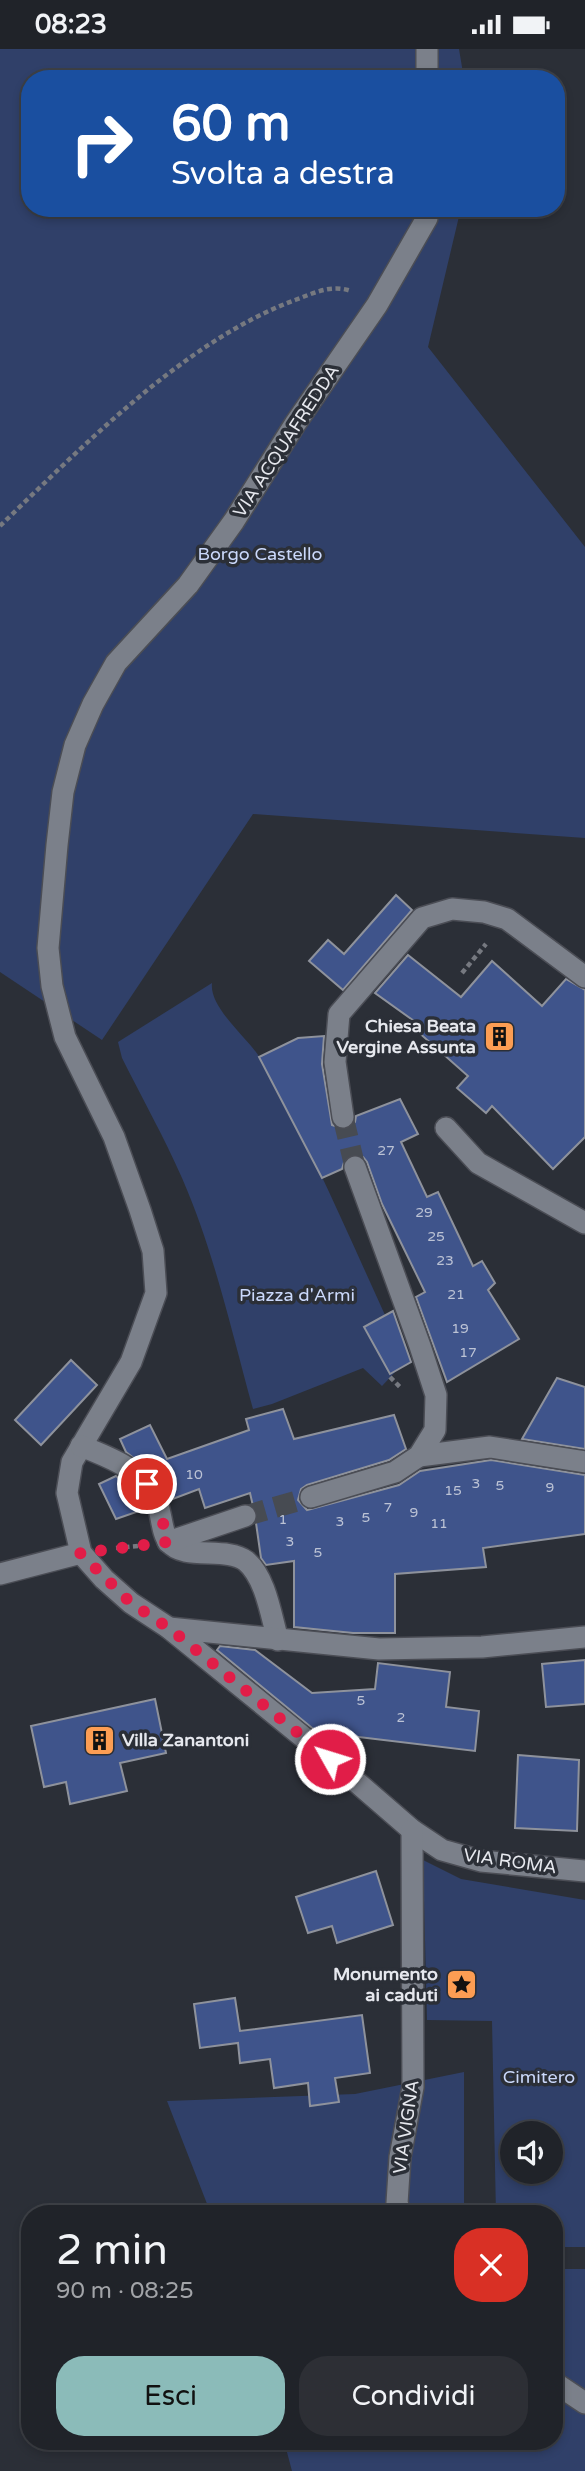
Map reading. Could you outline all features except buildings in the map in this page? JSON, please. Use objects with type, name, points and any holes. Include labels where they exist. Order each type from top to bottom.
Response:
[{"type":"street","points":[[427,49],[427,70]]},
{"type":"street","name":"VIA ACQUAFREDDA","points":[[80,1553],[67,1493],[72,1462],[131,1362],[156,1293],[153,1251],[140,1210],[114,1137],[65,1037],[52,986],[48,948],[57,845],[64,792],[75,745],[93,704],[116,663],[188,585],[234,521],[295,424],[377,305],[427,217]]},
{"type":"street","points":[[343,1117],[335,1062],[339,1014],[422,918],[452,909],[484,912],[507,919],[585,977]]},
{"type":"street","points":[[446,1128],[478,1163],[585,1223]]},
{"type":"street","points":[[312,1497],[395,1472],[419,1456],[435,1430],[436,1395],[355,1167]]},
{"type":"street","points":[[81,1446],[121,1462],[147,1484],[159,1508],[168,1542],[180,1550],[227,1554],[245,1560],[259,1579],[278,1640]]},
{"type":"street","points":[[419,1456],[490,1447],[585,1462]]},
{"type":"street","points":[[168,1542],[245,1516]]},
{"type":"street","points":[[0,1574],[80,1553]]},
{"type":"street","name":"VIA ROMA","points":[[80,1553],[131,1603],[169,1628],[412,1830],[442,1850],[481,1861],[585,1871]]},
{"type":"street","points":[[169,1628],[379,1649],[482,1647],[585,1637]]},
{"type":"street","name":"VIA VIGNA","points":[[398,2205],[400,2157],[413,2087],[412,1830]]},
{"type":"street","points":[[563,2388],[585,2403]]},
{"type":"path","points":[[0,526],[88,440],[182,365],[259,313],[327,288],[348,289],[377,305]]},
{"type":"path","points":[[461,973],[507,919]]},
{"type":"path","points":[[80,1553],[168,1542]]},
{"type":"green space","name":"Borgo Castello","points":[[0,49],[459,49],[462,70],[21,70],[21,217],[459,217],[428,347],[585,547],[585,838],[253,814],[102,1040],[0,972]]},
{"type":"green space","name":"Piazza d'Armi","points":[[212,983],[213,993],[223,1012],[260,1058],[278,1089],[326,1185],[385,1315],[364,1327],[397,1370],[382,1386],[363,1368],[253,1409],[204,1234],[182,1178],[122,1058],[118,1042]]},
{"type":"green space","name":"Cimitero","points":[[423,1860],[461,1879],[585,1900],[585,2247],[563,2247],[563,2205],[496,2205],[492,2021],[427,2020]]},
{"type":"green space","points":[[464,2072],[464,2205],[207,2205],[167,2101],[355,2094]]},
{"type":"green space","points":[[563,2269],[585,2269],[585,2471],[292,2471],[286,2450],[563,2450]]},
{"type":"tunnel","points":[[343,1117],[355,1167]]},
{"type":"tunnel","points":[[245,1516],[311,1497]]},
{"type":"place","name":"Chiesa Beata Vergine Assunta","points":[[499,1036]]},
{"type":"place","name":"Villa Zanantoni","points":[[99,1740]]},
{"type":"place","name":"Monumento ai caduti","points":[[461,1984]]},
{"type":"route","points":[[147,1484],[159,1508],[168,1542],[80,1553],[131,1603],[169,1628],[330,1759]]}]
